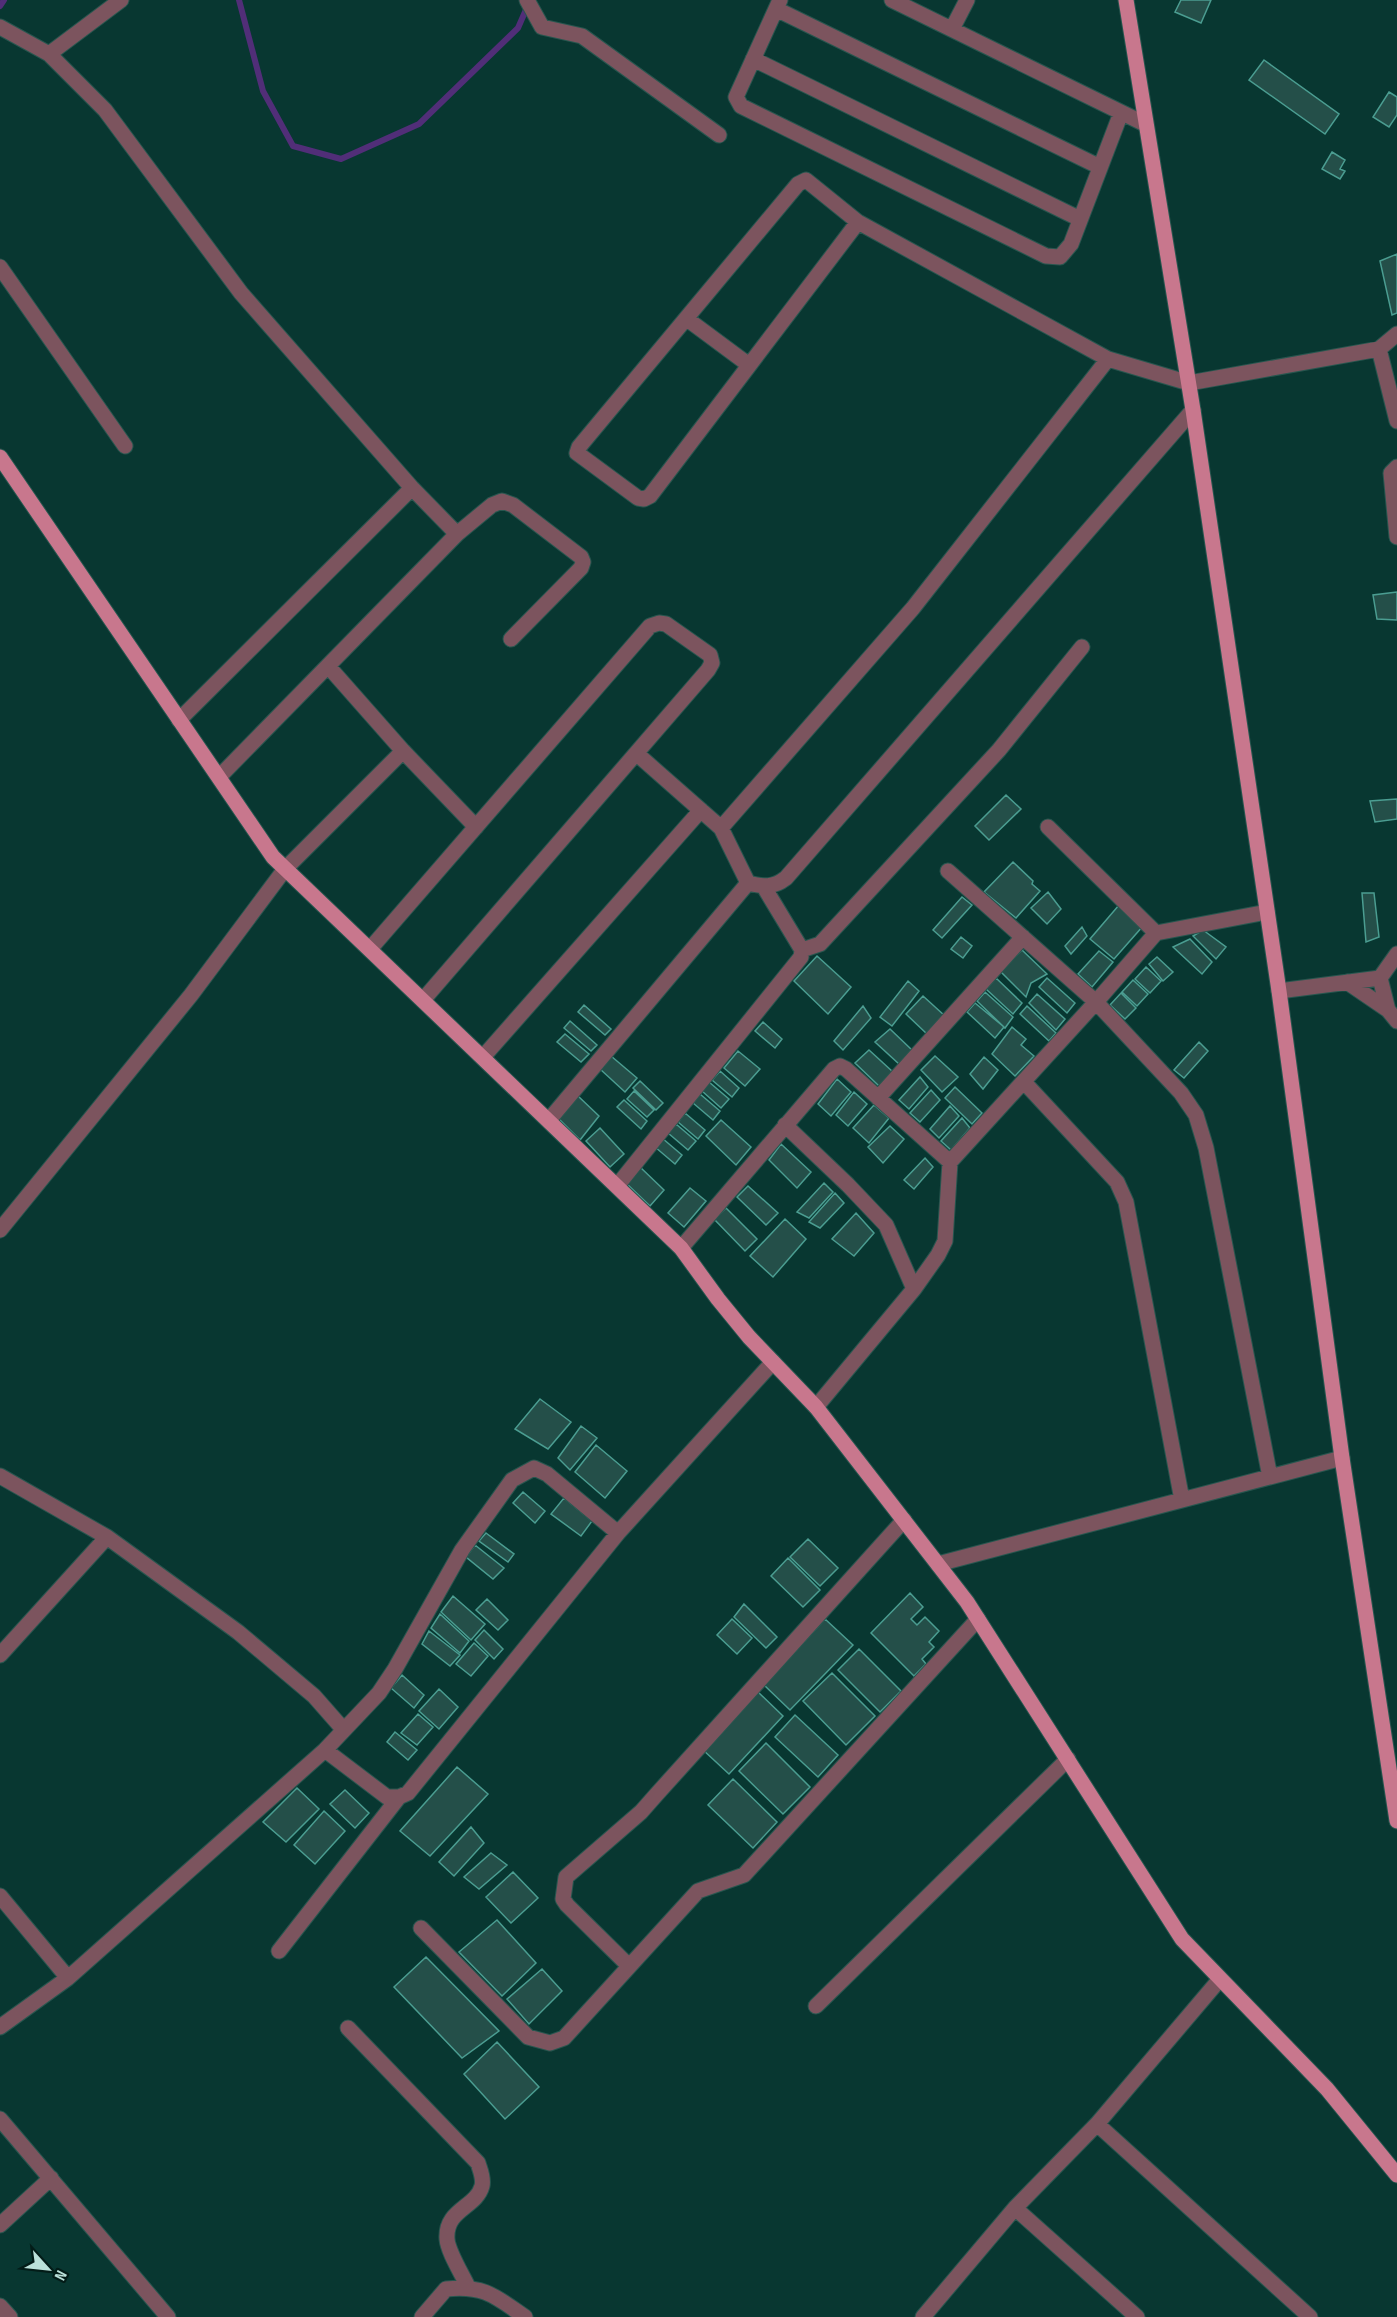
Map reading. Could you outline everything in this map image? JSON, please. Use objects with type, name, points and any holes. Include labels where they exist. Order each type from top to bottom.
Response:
[{"type":"main road","points":[[1126,0],[1189,383],[1279,991],[1342,1458],[1397,1821]]},
{"type":"main road","points":[[0,457],[273,857],[681,1248],[748,1337],[816,1407],[978,1619],[1182,1939],[1327,2089],[1397,2175]]},
{"type":"street","points":[[49,54],[121,0]]},
{"type":"street","points":[[527,0],[542,27],[582,36],[719,135]]},
{"type":"street","points":[[892,0],[1145,124]]},
{"type":"street","points":[[952,29],[967,0]]},
{"type":"street","points":[[1100,166],[778,5],[736,97],[741,106],[1046,256],[1060,257],[1071,244],[1121,113]]},
{"type":"street","points":[[3,29],[49,54],[105,110],[241,293],[412,488],[457,534]]},
{"type":"street","points":[[753,59],[1080,219]]},
{"type":"street","points":[[858,222],[650,496],[644,499],[638,498],[577,453],[579,447],[798,184],[806,180],[814,184],[858,222],[1108,360],[1189,383],[1379,349],[1397,334]]},
{"type":"street","points":[[0,267],[125,446]]},
{"type":"street","points":[[687,319],[749,366]]},
{"type":"street","points":[[1379,349],[1397,421]]},
{"type":"street","points":[[721,828],[913,608],[1108,360]]},
{"type":"street","points":[[636,754],[721,828],[748,883],[764,887],[776,886],[786,878],[1193,410]]},
{"type":"street","points":[[1397,467],[1391,473],[1397,537]]},
{"type":"street","points":[[179,720],[412,488]]},
{"type":"street","points":[[219,777],[457,534],[492,505],[502,501],[513,505],[580,556],[584,562],[581,568],[511,639]]},
{"type":"street","points":[[370,949],[650,626],[659,623],[666,624],[710,655],[712,663],[423,999]]},
{"type":"street","points":[[802,950],[820,944],[999,750],[1082,647]]},
{"type":"street","points":[[328,666],[403,751],[476,827]]},
{"type":"street","points":[[0,1230],[191,995],[285,869],[403,751]]},
{"type":"street","points":[[483,1057],[702,810]]},
{"type":"street","points":[[1048,827],[1155,933]]},
{"type":"street","points":[[948,871],[1096,1002],[1181,1093],[1196,1115],[1206,1148],[1270,1476]]},
{"type":"street","points":[[549,1120],[748,883]]},
{"type":"street","points":[[617,1186],[801,957],[802,950],[764,887]]},
{"type":"street","points":[[816,1407],[914,1289],[945,1241],[950,1162],[1096,1002],[1155,933],[1267,912]]},
{"type":"street","points":[[878,1098],[1023,937]]},
{"type":"street","points":[[1279,991],[1380,978],[1397,954]]},
{"type":"street","points":[[1380,978],[1393,1016]]},
{"type":"street","points":[[1347,982],[1393,1016]]},
{"type":"street","points":[[681,1248],[785,1125],[834,1069],[840,1066],[950,1162]]},
{"type":"street","points":[[1024,1082],[1117,1182],[1126,1202],[1182,1500]]},
{"type":"street","points":[[785,1125],[886,1225],[914,1289]]},
{"type":"street","points":[[324,1750],[387,1797],[399,1797],[408,1793],[618,1533],[773,1362]]},
{"type":"street","points":[[938,1564],[1342,1458]]},
{"type":"street","points":[[0,2027],[68,1978],[324,1750],[379,1692],[395,1669],[462,1550],[512,1480],[534,1468],[547,1474],[618,1533]]},
{"type":"street","points":[[0,1476],[107,1538],[238,1632],[314,1696],[343,1729]]},
{"type":"street","points":[[629,1966],[567,1905],[563,1899],[566,1877],[640,1812],[904,1520]]},
{"type":"street","points":[[0,1655],[107,1538]]},
{"type":"street","points":[[421,1928],[528,2037],[550,2043],[564,2038],[698,1891],[744,1875],[978,1619]]},
{"type":"street","points":[[816,2006],[1068,1760]]},
{"type":"street","points":[[279,1951],[399,1797]]},
{"type":"street","points":[[0,1896],[68,1978]]},
{"type":"street","points":[[922,2317],[1015,2208],[1097,2124],[1220,1979]]},
{"type":"street","points":[[348,2028],[478,2163],[482,2187],[476,2196],[452,2217],[447,2241],[468,2287]]},
{"type":"street","points":[[0,2119],[168,2317]]},
{"type":"street","points":[[1097,2124],[1310,2317]]},
{"type":"street","points":[[0,2225],[51,2178]]},
{"type":"street","points":[[1015,2208],[1137,2317]]},
{"type":"street","points":[[422,2317],[446,2289],[468,2287],[490,2293],[525,2317]]},
{"type":"street","points":[[0,2306],[10,2317]]},
{"type":"building","points":[[1181,0],[1211,0],[1201,23],[1175,12]]},
{"type":"building","points":[[1264,60],[1339,114],[1325,134],[1249,80]]},
{"type":"building","points":[[1389,92],[1397,97],[1397,115],[1389,127],[1373,117]]},
{"type":"building","points":[[1332,152],[1345,160],[1340,169],[1345,171],[1340,179],[1322,169]]},
{"type":"building","points":[[1397,254],[1397,313],[1392,315],[1380,261]]},
{"type":"building","points":[[1397,592],[1397,620],[1377,619],[1373,595]]},
{"type":"building","points":[[1006,795],[1021,809],[989,840],[975,826]]},
{"type":"building","points":[[1397,799],[1397,819],[1375,822],[1370,801]]},
{"type":"building","points":[[1013,862],[1040,891],[1016,918],[984,892]]},
{"type":"building","points":[[1048,892],[1061,909],[1047,924],[1031,908]]},
{"type":"building","points":[[1362,893],[1374,893],[1379,937],[1366,942]]},
{"type":"building","points":[[962,897],[972,905],[942,938],[933,930]]},
{"type":"building","points":[[1119,905],[1143,926],[1114,959],[1090,939]]},
{"type":"building","points":[[1082,927],[1087,936],[1071,954],[1065,946]]},
{"type":"building","points":[[1203,930],[1226,947],[1216,959],[1193,936]]},
{"type":"building","points":[[961,937],[972,946],[963,958],[951,949]]},
{"type":"building","points":[[1190,939],[1212,962],[1202,974],[1173,947]]},
{"type":"building","points":[[1022,950],[1047,974],[1031,983],[1026,997],[1000,971]]},
{"type":"building","points":[[1099,951],[1113,962],[1092,987],[1078,974]]},
{"type":"building","points":[[817,956],[851,987],[828,1014],[794,981]]},
{"type":"building","points":[[1157,957],[1173,972],[1163,981],[1149,964]]},
{"type":"building","points":[[1146,967],[1161,981],[1150,993],[1135,979]]},
{"type":"building","points":[[996,978],[1022,1003],[1013,1014],[986,989]]},
{"type":"building","points":[[1047,978],[1075,1003],[1067,1013],[1039,987]]},
{"type":"building","points":[[1133,980],[1148,994],[1137,1006],[1122,992]]},
{"type":"building","points":[[908,981],[919,991],[892,1026],[880,1017]]},
{"type":"building","points":[[985,992],[1013,1017],[1005,1028],[977,1001]]},
{"type":"building","points":[[1121,993],[1136,1008],[1125,1019],[1110,1005]]},
{"type":"building","points":[[1037,994],[1065,1019],[1056,1030],[1029,1003]]},
{"type":"building","points":[[923,996],[945,1016],[928,1035],[906,1014]]},
{"type":"building","points":[[975,1003],[1004,1027],[995,1038],[967,1012]]},
{"type":"building","points":[[584,1005],[611,1029],[605,1035],[578,1012]]},
{"type":"building","points":[[863,1006],[871,1018],[843,1050],[834,1041]]},
{"type":"building","points":[[1027,1006],[1056,1033],[1049,1041],[1020,1014]]},
{"type":"building","points":[[570,1021],[597,1045],[591,1051],[564,1028]]},
{"type":"building","points":[[763,1022],[782,1039],[775,1048],[755,1031]]},
{"type":"building","points":[[1012,1027],[1026,1039],[1021,1045],[1034,1056],[1015,1076],[992,1054]]},
{"type":"building","points":[[890,1029],[913,1051],[899,1064],[875,1042]]},
{"type":"building","points":[[565,1034],[589,1054],[581,1062],[557,1042]]},
{"type":"building","points":[[1199,1042],[1208,1051],[1184,1078],[1174,1070]]},
{"type":"building","points":[[869,1050],[893,1072],[879,1086],[855,1063]]},
{"type":"building","points":[[738,1051],[760,1069],[745,1086],[724,1068]]},
{"type":"building","points":[[611,1056],[637,1078],[625,1092],[600,1069]]},
{"type":"building","points":[[935,1056],[958,1077],[942,1092],[921,1070]]},
{"type":"building","points":[[984,1057],[998,1070],[983,1089],[970,1074]]},
{"type":"building","points":[[720,1071],[739,1088],[732,1097],[712,1080]]},
{"type":"building","points":[[920,1077],[928,1087],[909,1109],[899,1100]]},
{"type":"building","points":[[837,1079],[851,1092],[831,1116],[818,1104]]},
{"type":"building","points":[[640,1081],[663,1103],[656,1110],[633,1088]]},
{"type":"building","points":[[709,1082],[729,1099],[721,1108],[702,1091]]},
{"type":"building","points":[[955,1087],[982,1113],[972,1124],[945,1098]]},
{"type":"building","points":[[931,1090],[940,1100],[920,1122],[910,1113]]},
{"type":"building","points":[[634,1091],[654,1110],[647,1117],[627,1099]]},
{"type":"building","points":[[854,1092],[867,1104],[848,1126],[836,1115]]},
{"type":"building","points":[[700,1094],[720,1111],[713,1120],[693,1103]]},
{"type":"building","points":[[578,1096],[599,1116],[580,1140],[559,1119]]},
{"type":"building","points":[[624,1100],[647,1121],[641,1129],[617,1107]]},
{"type":"building","points":[[874,1105],[889,1118],[869,1143],[853,1128]]},
{"type":"building","points":[[950,1106],[959,1116],[939,1138],[930,1129]]},
{"type":"building","points":[[685,1113],[705,1130],[698,1139],[678,1122]]},
{"type":"building","points":[[962,1118],[970,1128],[951,1150],[941,1141]]},
{"type":"building","points":[[721,1120],[751,1147],[736,1165],[706,1136]]},
{"type":"building","points":[[676,1124],[696,1141],[688,1150],[668,1133]]},
{"type":"building","points":[[890,1126],[904,1139],[883,1163],[868,1147]]},
{"type":"building","points":[[600,1128],[624,1154],[610,1167],[586,1141]]},
{"type":"building","points":[[662,1138],[682,1155],[675,1164],[655,1147]]},
{"type":"building","points":[[781,1144],[811,1172],[797,1188],[769,1160]]},
{"type":"building","points":[[925,1158],[933,1167],[914,1189],[904,1180]]},
{"type":"building","points":[[640,1167],[664,1190],[650,1206],[626,1183]]},
{"type":"building","points":[[824,1183],[833,1192],[809,1218],[797,1212]]},
{"type":"building","points":[[748,1186],[778,1213],[766,1225],[737,1197]]},
{"type":"building","points":[[690,1188],[706,1201],[684,1227],[668,1213]]},
{"type":"building","points":[[835,1193],[844,1203],[820,1228],[809,1222]]},
{"type":"building","points":[[726,1208],[757,1239],[745,1251],[714,1219]]},
{"type":"building","points":[[856,1213],[874,1233],[854,1256],[832,1239]]},
{"type":"building","points":[[785,1219],[806,1239],[773,1277],[750,1256]]},
{"type":"building","points":[[540,1399],[571,1422],[548,1449],[515,1429]]},
{"type":"building","points":[[581,1426],[597,1438],[570,1470],[558,1458]]},
{"type":"building","points":[[596,1445],[627,1471],[605,1498],[575,1472]]},
{"type":"building","points":[[523,1492],[545,1511],[535,1523],[513,1503]]},
{"type":"building","points":[[564,1498],[592,1521],[581,1536],[551,1514]]},
{"type":"building","points":[[486,1533],[514,1554],[508,1562],[479,1541]]},
{"type":"building","points":[[808,1539],[838,1568],[820,1586],[790,1557]]},
{"type":"building","points":[[475,1545],[504,1568],[493,1579],[466,1557]]},
{"type":"building","points":[[788,1558],[820,1590],[803,1607],[771,1576]]},
{"type":"building","points":[[910,1593],[923,1607],[911,1619],[917,1625],[925,1617],[939,1631],[929,1642],[934,1647],[922,1659],[926,1664],[914,1676],[871,1633]]},
{"type":"building","points":[[453,1596],[485,1624],[471,1640],[441,1612]]},
{"type":"building","points":[[487,1599],[508,1620],[498,1630],[476,1610]]},
{"type":"building","points":[[744,1604],[777,1637],[766,1648],[734,1617]]},
{"type":"building","points":[[440,1614],[469,1641],[460,1653],[431,1628]]},
{"type":"building","points":[[732,1619],[752,1638],[737,1654],[717,1635]]},
{"type":"building","points":[[825,1619],[853,1645],[790,1710],[764,1685]]},
{"type":"building","points":[[484,1630],[503,1649],[494,1659],[475,1640]]},
{"type":"building","points":[[429,1631],[460,1655],[450,1666],[422,1644]]},
{"type":"building","points":[[474,1643],[488,1656],[471,1676],[456,1664]]},
{"type":"building","points":[[859,1649],[901,1691],[880,1712],[838,1670]]},
{"type":"building","points":[[832,1673],[875,1716],[846,1745],[803,1701]]},
{"type":"building","points":[[402,1675],[424,1695],[414,1708],[391,1688]]},
{"type":"building","points":[[439,1689],[458,1707],[439,1729],[419,1711]]},
{"type":"building","points":[[756,1690],[783,1716],[729,1774],[702,1749]]},
{"type":"building","points":[[418,1714],[433,1727],[417,1745],[401,1733]]},
{"type":"building","points":[[795,1715],[838,1755],[818,1777],[775,1737]]},
{"type":"building","points":[[395,1732],[417,1750],[408,1760],[387,1742]]},
{"type":"building","points":[[766,1743],[810,1787],[783,1814],[739,1771]]},
{"type":"building","points":[[457,1767],[488,1794],[430,1856],[400,1831]]},
{"type":"building","points":[[733,1779],[777,1822],[753,1848],[708,1805]]},
{"type":"building","points":[[297,1788],[319,1809],[286,1842],[263,1822]]},
{"type":"building","points":[[345,1790],[369,1813],[355,1828],[330,1804]]},
{"type":"building","points":[[324,1811],[345,1831],[315,1864],[294,1845]]},
{"type":"building","points":[[471,1827],[484,1843],[454,1876],[439,1862]]},
{"type":"building","points":[[491,1853],[507,1865],[479,1889],[464,1877]]},
{"type":"building","points":[[513,1872],[538,1898],[511,1923],[486,1897]]},
{"type":"building","points":[[497,1920],[536,1963],[502,1996],[459,1952]]},
{"type":"building","points":[[426,1957],[499,2031],[462,2058],[394,1987]]},
{"type":"building","points":[[542,1969],[562,1991],[529,2024],[507,1999]]},
{"type":"building","points":[[497,2042],[539,2087],[505,2119],[464,2074]]},
{"type":"waterway","points":[[0,6],[4,0]]},
{"type":"waterway","points":[[239,0],[263,91],[293,146],[341,159],[419,124],[518,28],[528,5]]}]
